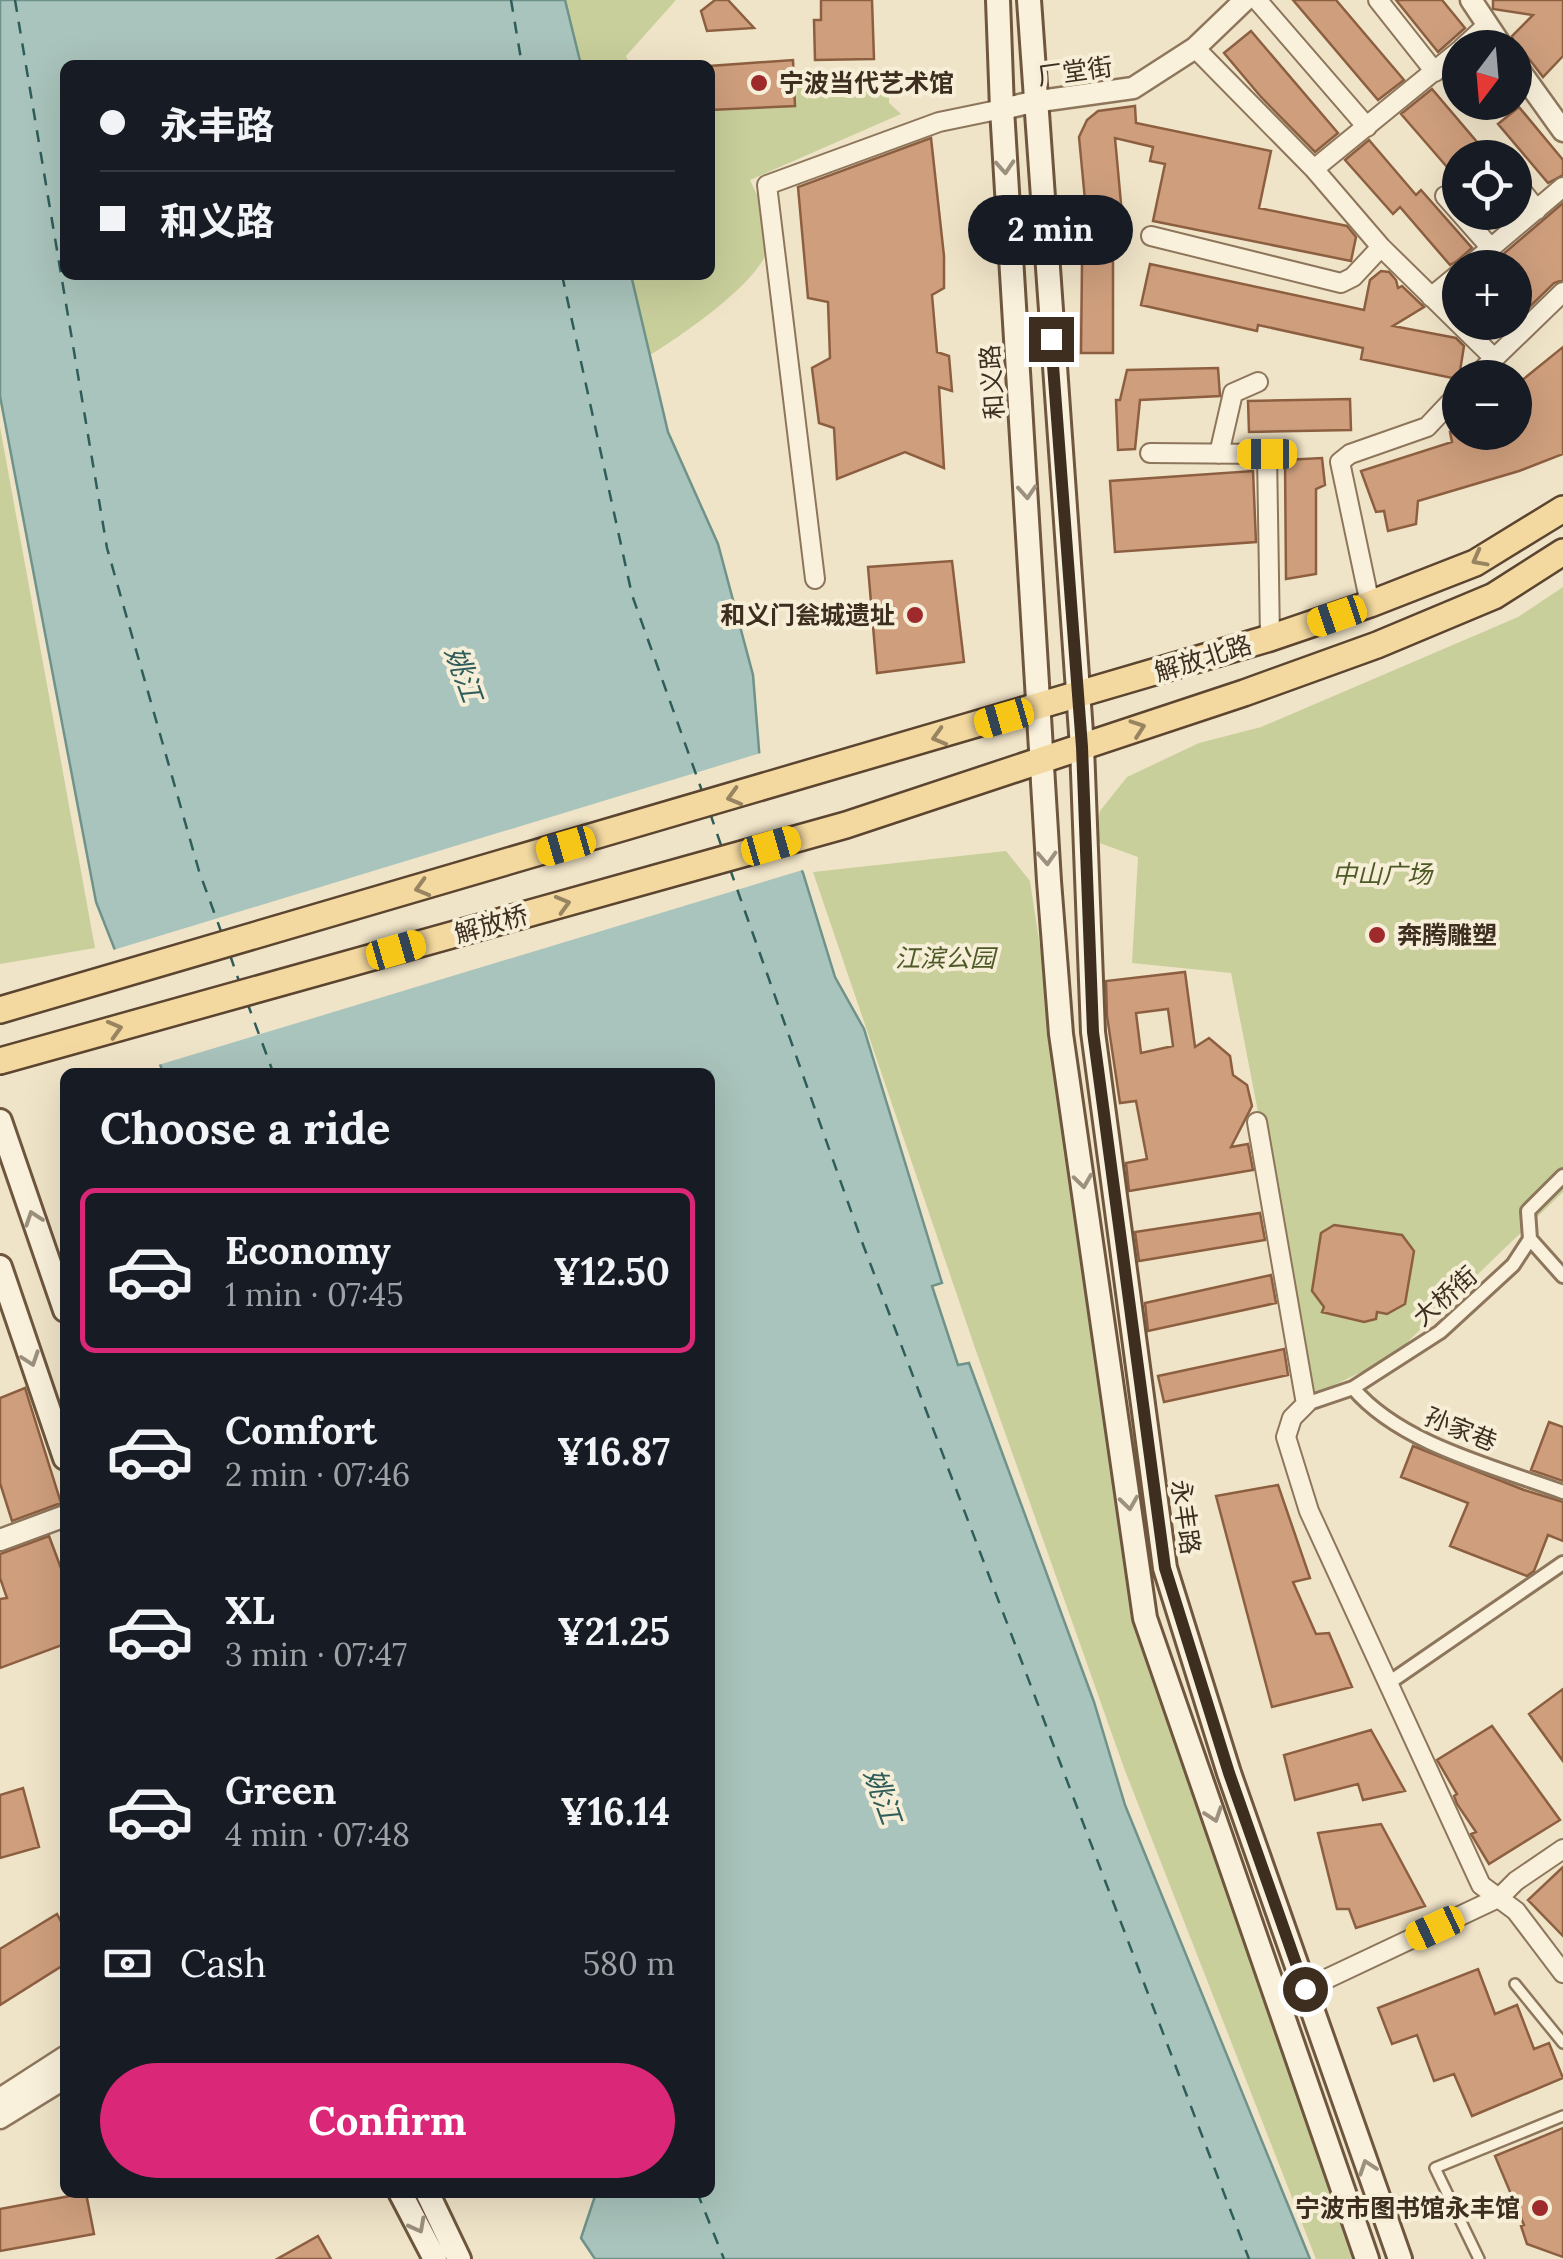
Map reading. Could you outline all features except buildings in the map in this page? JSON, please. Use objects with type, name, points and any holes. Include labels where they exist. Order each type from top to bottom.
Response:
[{"type":"main road","name":"和义路","points":[[998,0],[1042,761]]},
{"type":"main road","points":[[1029,0],[1082,747]]},
{"type":"main road","name":"解放北路","points":[[4,1009],[1270,638],[1476,563],[1563,509]]},
{"type":"main road","name":"解放北路","points":[[846,825],[1377,645],[1494,596],[1563,552]]},
{"type":"main road","name":"永丰路","points":[[1082,747],[1093,1032],[1165,1568],[1229,1773],[1400,2259]]},
{"type":"main road","points":[[1042,761],[1062,1034],[1145,1618],[1367,2259]]},
{"type":"main road","name":"解放桥","points":[[10,1058],[846,825]]},
{"type":"main road","points":[[0,1121],[60,1295]]},
{"type":"main road","points":[[0,1266],[60,1443]]},
{"type":"main road","points":[[403,2198],[436,2259]]},
{"type":"main road","points":[[430,2198],[459,2259]]},
{"type":"street","name":"厂堂街","points":[[1002,109],[1133,88],[1195,48],[1245,0]]},
{"type":"street","points":[[1257,0],[1367,126]]},
{"type":"street","points":[[1378,0],[1435,72]]},
{"type":"street","points":[[1472,0],[1490,30]]},
{"type":"street","points":[[1481,30],[1487,25]]},
{"type":"street","points":[[1195,48],[1314,170],[1380,247],[1493,357]]},
{"type":"street","points":[[1314,170],[1442,66]]},
{"type":"street","points":[[1532,88],[1563,131]]},
{"type":"street","points":[[816,579],[767,185],[939,122],[1002,109]]},
{"type":"street","points":[[1489,250],[1563,187]]},
{"type":"street","points":[[1532,204],[1537,210]]},
{"type":"street","points":[[1475,230],[1491,248]]},
{"type":"street","points":[[1151,236],[1342,282],[1353,278],[1380,247]]},
{"type":"street","points":[[1431,297],[1442,288]]},
{"type":"street","points":[[1490,360],[1563,292]]},
{"type":"street","points":[[1220,454],[1233,393],[1258,382]]},
{"type":"street","points":[[1370,604],[1340,462],[1350,454],[1427,427],[1442,411]]},
{"type":"street","points":[[1150,453],[1267,454],[1270,638]]},
{"type":"street","points":[[1257,1122],[1306,1404],[1292,1418],[1286,1437],[1309,1512],[1390,1682],[1468,1862],[1481,1885],[1516,1911],[1563,1973]]},
{"type":"street","name":"大桥街","points":[[1306,1404],[1353,1388],[1440,1332],[1513,1265],[1530,1239],[1528,1211],[1563,1176]]},
{"type":"street","points":[[1530,1239],[1563,1276]]},
{"type":"street","name":"孙家巷","points":[[1353,1388],[1378,1413],[1408,1432],[1563,1492]]},
{"type":"street","points":[[0,1540],[60,1518]]},
{"type":"street","points":[[1390,1682],[1563,1563]]},
{"type":"street","points":[[1305,1989],[1500,1897],[1516,1880],[1563,1849]]},
{"type":"street","points":[[0,2099],[60,2060]]},
{"type":"street","points":[[0,2118],[60,2081]]},
{"type":"lane","points":[[1515,1984],[1563,2043]]},
{"type":"lane","points":[[1479,2259],[1434,2168],[1563,2116]]},
{"type":"green space","points":[[565,0],[676,0],[626,56],[628,60],[580,60]]},
{"type":"green space","points":[[817,76],[889,76],[889,103],[901,114],[750,180],[768,226],[766,254],[731,295],[650,355],[632,280],[715,280],[715,110],[795,106],[794,89]]},
{"type":"green space","points":[[0,427],[95,948],[0,964]]},
{"type":"green space","name":"中山广场","points":[[1563,587],[1563,1192],[1391,1358],[1313,1395],[1231,973],[1132,963],[1138,857],[1094,841],[1100,811],[1127,777],[1199,743],[1261,727],[1518,617]]},
{"type":"green space","name":"江滨公园","points":[[1006,851],[1030,881],[1137,1587],[1368,2259],[1316,2259],[1124,1768],[975,1348],[813,872]]},
{"type":"water","name":"姚江","points":[[0,0],[565,0],[580,60],[60,60],[60,280],[632,280],[668,432],[718,544],[753,675],[762,787],[803,873],[835,977],[864,1029],[942,1283],[932,1286],[958,1365],[969,1363],[1094,1702],[1125,1805],[1310,2259],[595,2259],[581,2238],[594,2198],[715,2198],[715,1068],[161,1068],[96,902],[0,396]]},
{"type":"pier","points":[[764,752],[767,786],[806,869],[155,1066],[110,951]]},
{"type":"ferry route","points":[[15,0],[60,268]]},
{"type":"ferry route","points":[[511,0],[521,60]]},
{"type":"ferry route","points":[[62,280],[107,548],[199,871],[222,934]]},
{"type":"ferry route","points":[[563,280],[632,595],[702,791]]},
{"type":"ferry route","points":[[710,813],[722,848]]},
{"type":"ferry route","points":[[730,869],[862,1242],[1249,2259]]},
{"type":"ferry route","points":[[230,955],[239,981]]},
{"type":"ferry route","points":[[247,1002],[272,1068]]},
{"type":"ferry route","points":[[699,2198],[724,2259]]},
{"type":"place","name":"宁波当代艺术馆","points":[[759,83]]},
{"type":"place","name":"和义门瓮城遗址","points":[[915,615]]},
{"type":"place","name":"奔腾雕塑","points":[[1377,935]]},
{"type":"place","name":"宁波市图书馆永丰馆","points":[[1540,2208]]},
{"type":"route","points":[[1051,339],[1082,747],[1093,1032],[1165,1568],[1229,1773],[1305,1989]]}]
